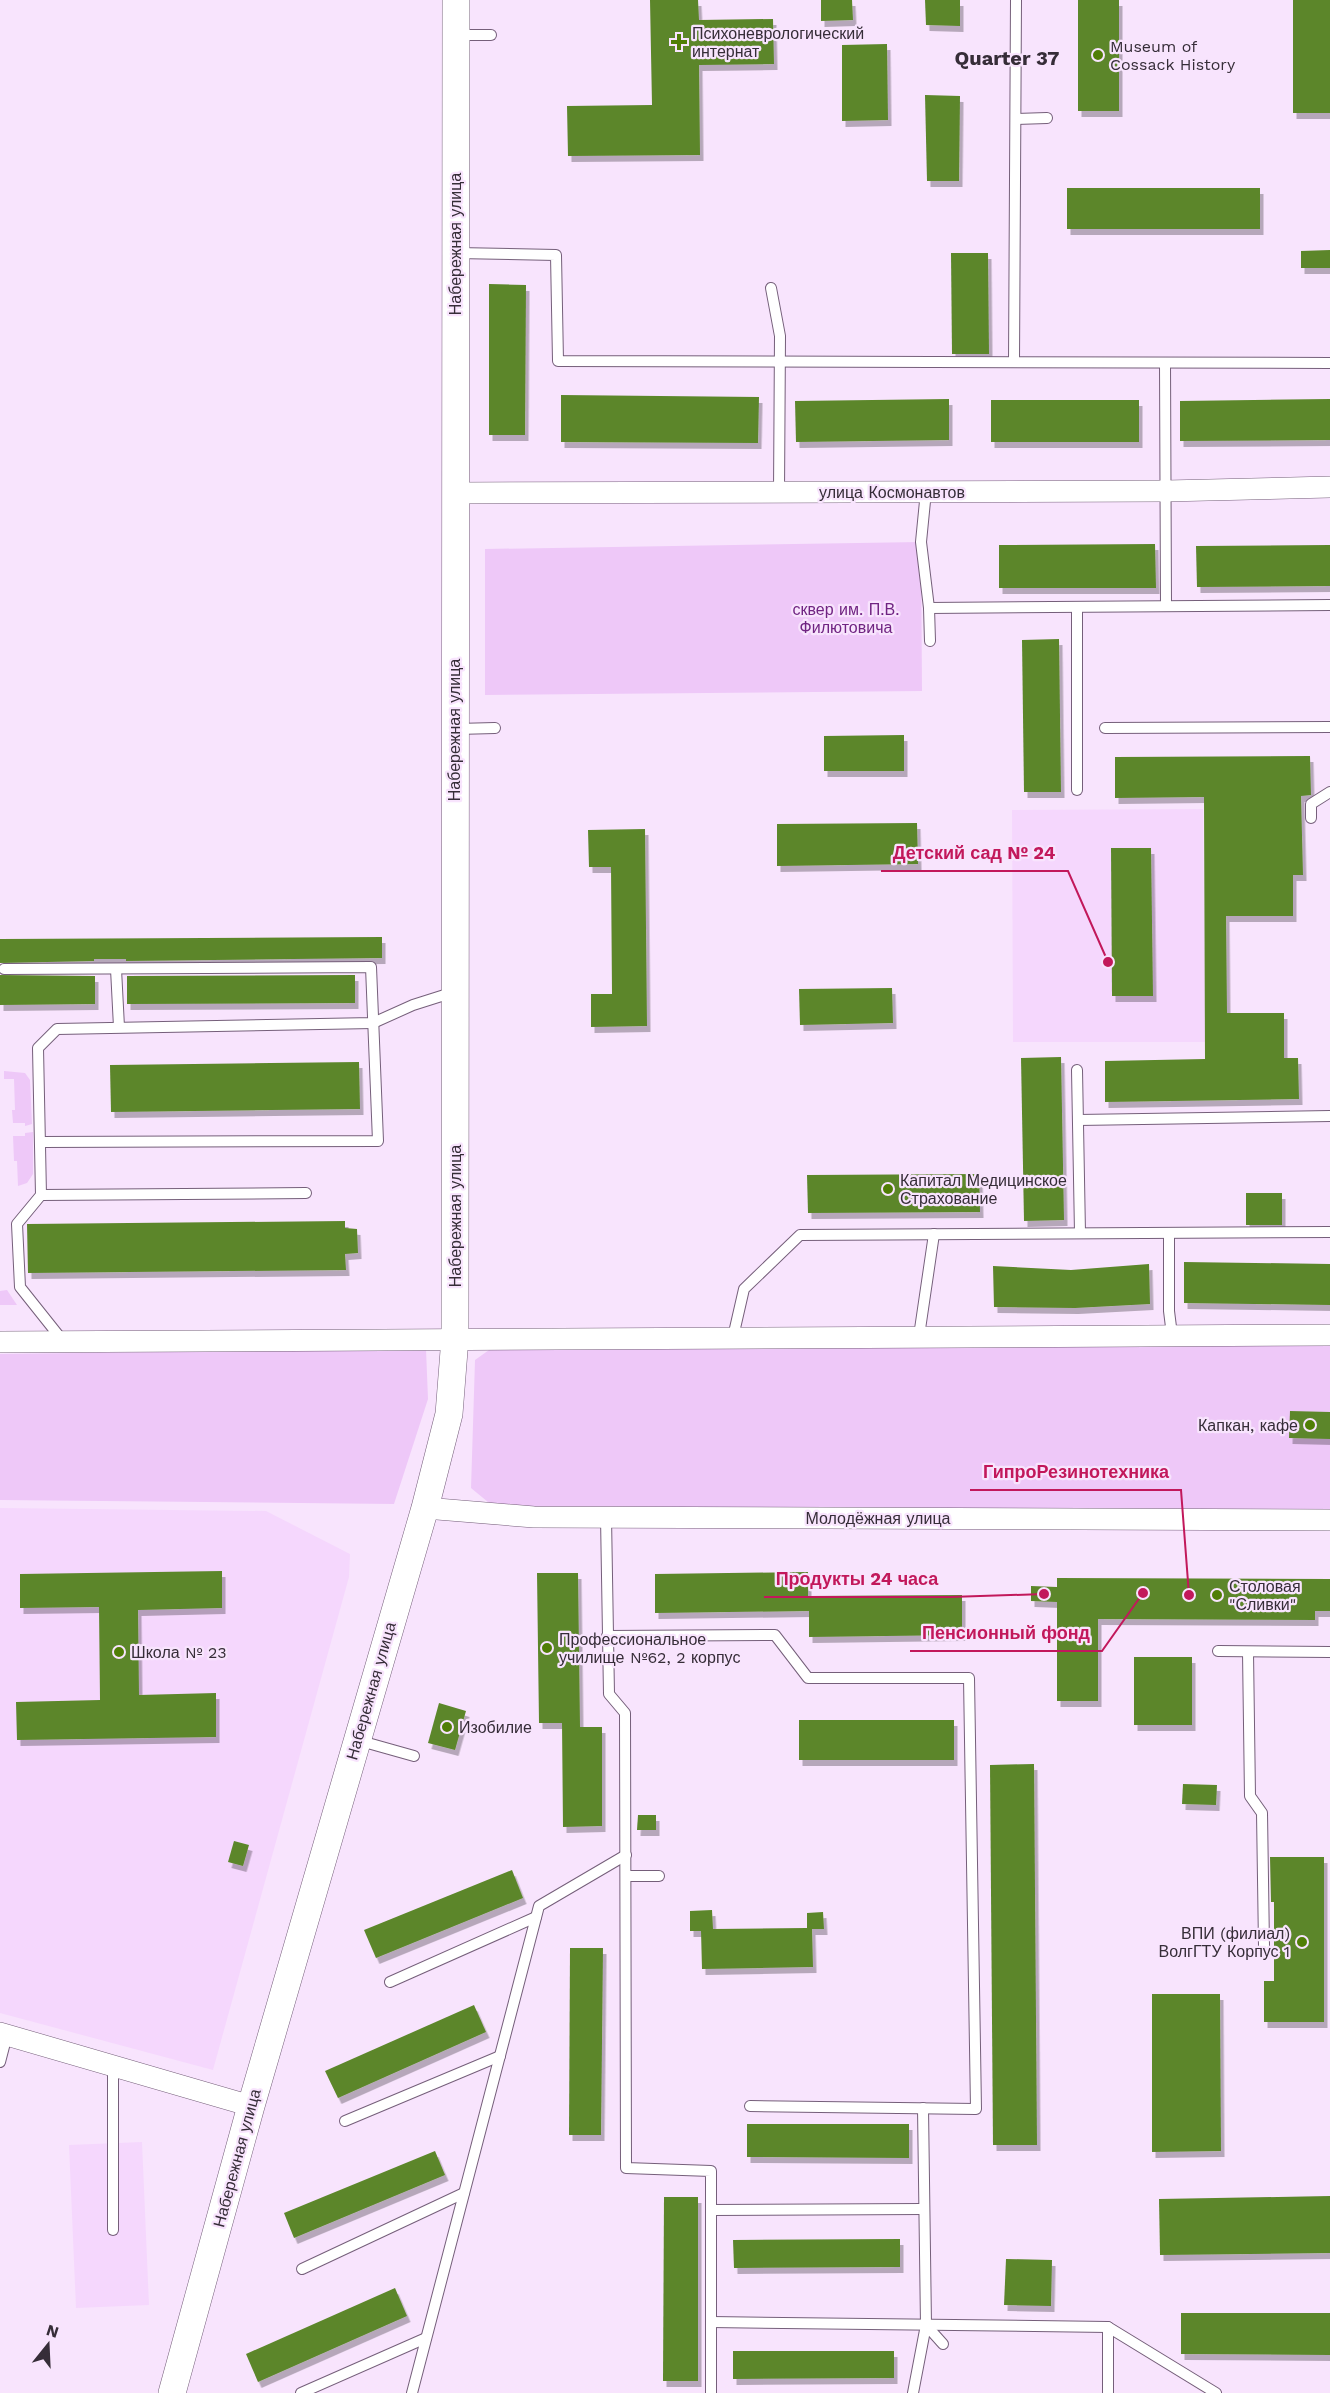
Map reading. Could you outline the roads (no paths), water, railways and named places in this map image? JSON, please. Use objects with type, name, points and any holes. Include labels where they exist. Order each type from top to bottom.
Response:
[{"type":"street","name":"Набережная улица","points":[[172,2393],[251,2106],[425,1509],[449,1414],[455,1338],[456,0]]},
{"type":"street","name":"улица Космонавтов","points":[[455,493],[1166,490],[1330,487]]},
{"type":"street","points":[[0,1342],[1330,1335]]},
{"type":"street","name":"Молодёжная улица","points":[[425,1509],[534,1517],[1330,1520]]},
{"type":"street","points":[[4,2034],[251,2106]]},
{"type":"lane","points":[[1014,362],[1017,0]]},
{"type":"lane","points":[[456,35],[491,35]]},
{"type":"lane","points":[[1016,119],[1047,118]]},
{"type":"lane","points":[[455,253],[556,255],[558,361],[1330,363]]},
{"type":"lane","points":[[771,288],[780,336],[779,492]]},
{"type":"lane","points":[[1165,363],[1166,606]]},
{"type":"lane","points":[[926,491],[921,542],[929,608],[930,641]]},
{"type":"lane","points":[[929,608],[1330,605]]},
{"type":"lane","points":[[1077,607],[1077,790]]},
{"type":"lane","points":[[454,729],[495,728]]},
{"type":"lane","points":[[1105,728],[1330,728]]},
{"type":"lane","points":[[1311,818],[1311,804],[1330,792]]},
{"type":"lane","points":[[4,969],[371,967],[378,1141],[41,1142]]},
{"type":"lane","points":[[116,969],[119,1027]]},
{"type":"lane","points":[[64,1341],[20,1287],[17,1224],[41,1195],[38,1048],[57,1029],[373,1023],[413,1005],[454,992]]},
{"type":"lane","points":[[1077,1070],[1080,1233]]},
{"type":"lane","points":[[1078,1120],[1330,1116]]},
{"type":"lane","points":[[41,1195],[306,1193]]},
{"type":"lane","points":[[733,1337],[744,1289],[800,1235],[1330,1232]]},
{"type":"lane","points":[[1169,1233],[1169,1311],[1172,1335]]},
{"type":"lane","points":[[919,1336],[934,1234]]},
{"type":"lane","points":[[606,1517],[609,1694],[625,1713],[626,2168],[711,2171],[711,2393]]},
{"type":"lane","points":[[607,1636],[775,1635],[808,1678],[969,1678],[976,2109],[750,2106]]},
{"type":"lane","points":[[1218,1651],[1330,1652]]},
{"type":"lane","points":[[1248,1652],[1250,1796],[1262,1813],[1263,1946]]},
{"type":"lane","points":[[357,1740],[414,1756]]},
{"type":"lane","points":[[412,2393],[539,1906],[626,1855]]},
{"type":"lane","points":[[626,1876],[659,1876]]},
{"type":"lane","points":[[390,1982],[536,1917]]},
{"type":"lane","points":[[0,2062],[4,2034]]},
{"type":"lane","points":[[345,2121],[500,2056]]},
{"type":"lane","points":[[113,2066],[113,2230]]},
{"type":"lane","points":[[913,2393],[926,2325],[923,2108]]},
{"type":"lane","points":[[302,2269],[464,2193]]},
{"type":"lane","points":[[711,2210],[924,2209]]},
{"type":"lane","points":[[711,2322],[1108,2327],[1216,2393]]},
{"type":"lane","points":[[926,2325],[943,2344]]},
{"type":"lane","points":[[1108,2327],[1108,2393]]},
{"type":"lane","points":[[301,2393],[426,2338]]},
{"type":"place","name":"Психоневрологический интернат","points":[[679,42]]},
{"type":"place","name":"Museum of Cossack History","points":[[1098,55]]},
{"type":"place","name":"Детский сад № 24","points":[[1108,962]]},
{"type":"place","name":"Капитал Медицинское Страхование","points":[[888,1189]]},
{"type":"place","name":"Капкан, кафе","points":[[1310,1425]]},
{"type":"place","name":"Пенсионный фонд","points":[[1143,1593]]},
{"type":"place","name":"Продукты 24 часа","points":[[1044,1594]]},
{"type":"place","name":"ГипроРезинотехника","points":[[1189,1595]]},
{"type":"place","name":"Столовая \"Сливки\"","points":[[1217,1595]]},
{"type":"place","name":"Профессиональное училище №62, 2 корпус","points":[[547,1648]]},
{"type":"place","name":"Школа № 23","points":[[119,1652]]},
{"type":"place","name":"Изобилие","points":[[447,1727]]},
{"type":"place","name":"ВПИ (филиал) ВолгГТУ Корпус 1","points":[[1302,1942]]},
{"type":"district","name":"Quarter 37","points":[[1007,58]]},
{"type":"park label","name":"сквер им. П.В. Филютовича","points":[[846,618]]}]
